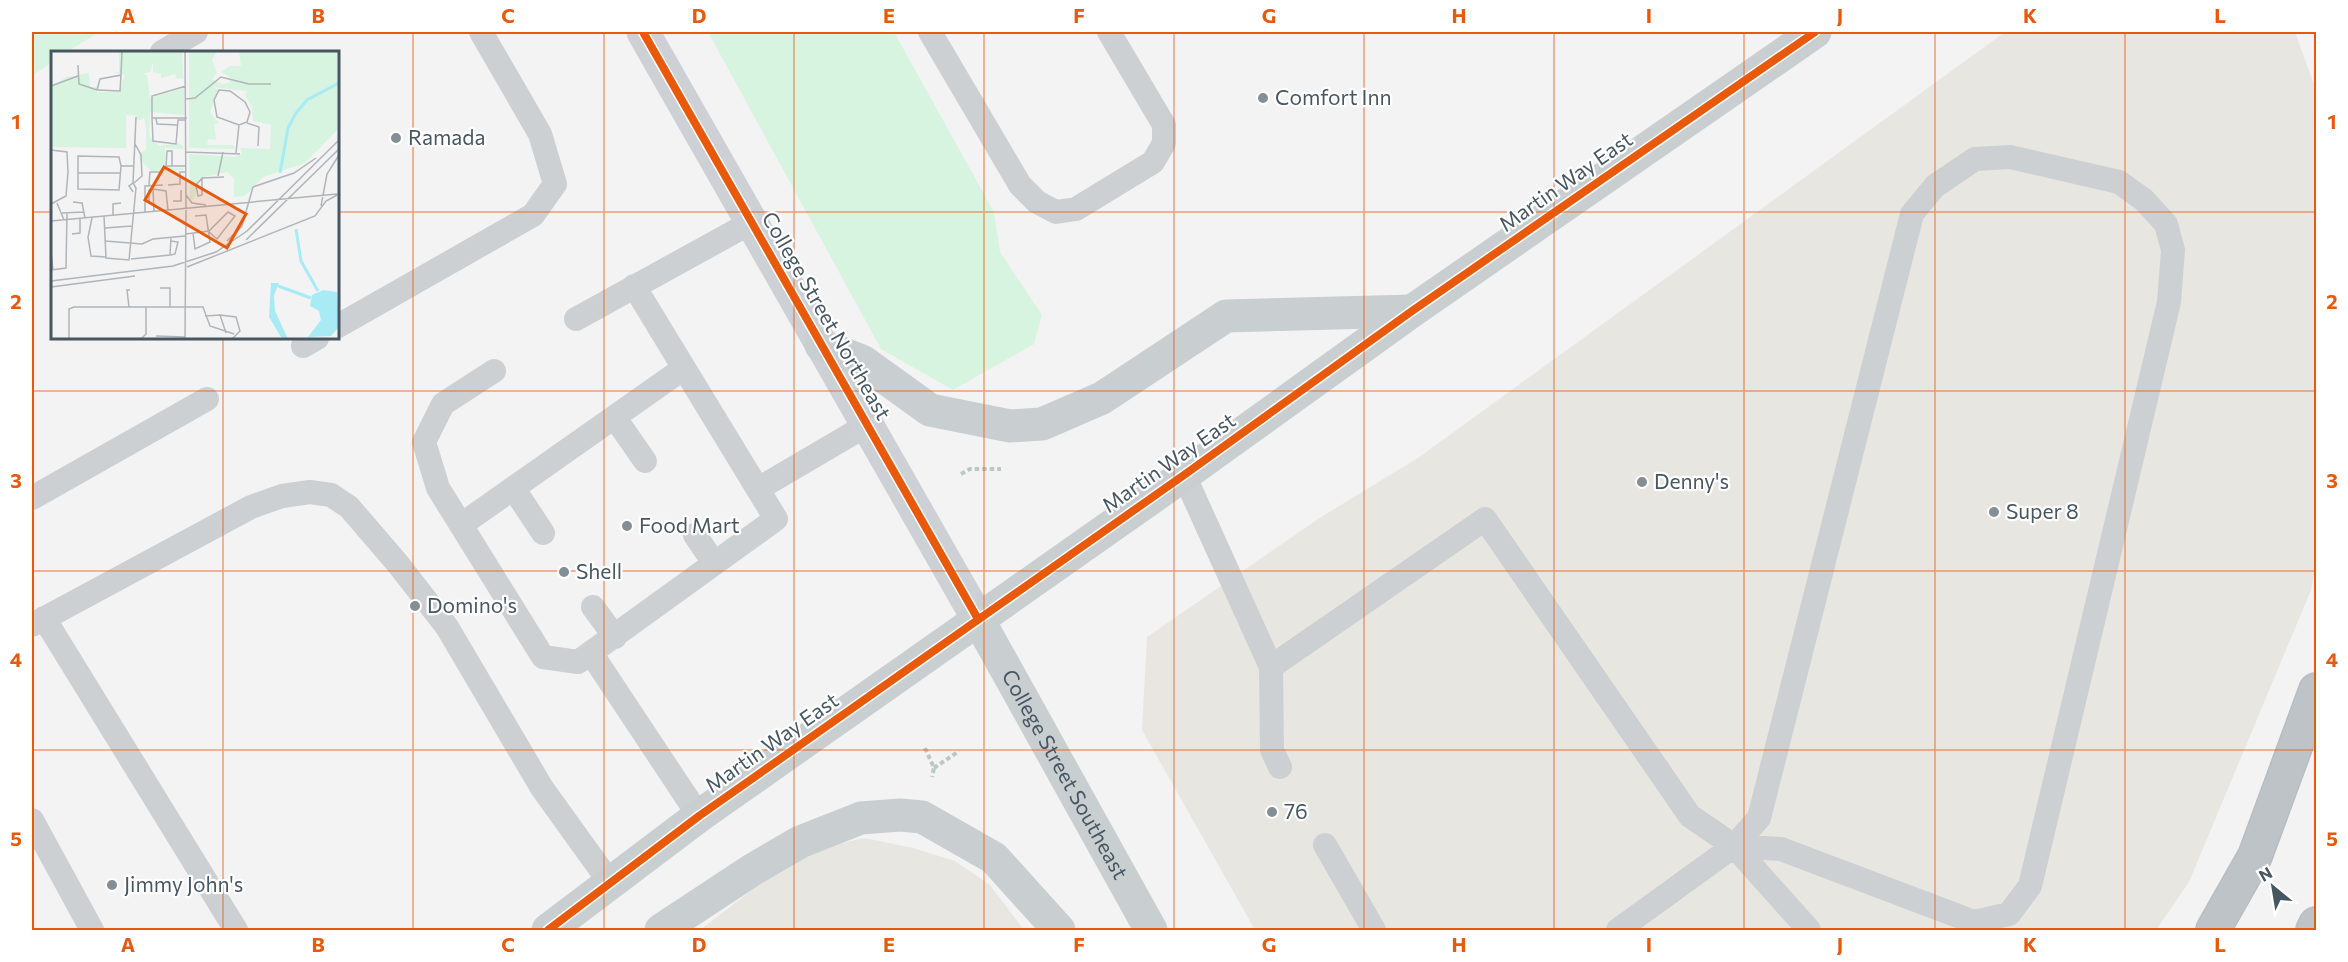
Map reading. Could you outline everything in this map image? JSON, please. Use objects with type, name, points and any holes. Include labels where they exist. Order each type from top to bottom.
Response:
[{"type":"highway","points":[[2213,930],[2255,856],[2316,690]]},
{"type":"highway","points":[[2313,930],[2316,924]]},
{"type":"main road","name":"Martin Way East","points":[[548,930],[612,884],[699,816],[1184,475],[1412,311],[1815,32]]},
{"type":"main road","points":[[821,345],[862,361],[930,410],[1010,426],[1042,424],[1102,398],[1226,316],[1412,311]]},
{"type":"main road","name":"College Street Southeast","points":[[978,619],[1151,930]]},
{"type":"main road","points":[[661,930],[752,870],[800,842],[861,818],[900,815],[922,817],[994,858],[1059,930]]},
{"type":"street","name":"College Street Northeast","points":[[643,32],[978,619]]},
{"type":"lane","points":[[164,51],[196,32]]},
{"type":"lane","points":[[339,325],[533,215],[555,184],[540,134],[481,32]]},
{"type":"lane","points":[[930,32],[1020,185],[1037,202],[1056,212],[1076,209],[1152,162],[1164,143],[1164,125],[1109,32]]},
{"type":"lane","points":[[1618,930],[1734,846],[1759,818],[1911,214],[1935,186],[1975,159],[2010,157],[2119,182],[2144,200],[2166,224],[2173,250],[2169,302],[2030,886],[2009,914],[1974,922],[1781,849],[1734,846]]},
{"type":"lane","points":[[576,319],[752,222]]},
{"type":"lane","points":[[494,371],[443,404],[424,442],[438,488],[543,657],[578,662],[776,519],[634,286]]},
{"type":"lane","points":[[461,525],[684,368]]},
{"type":"lane","points":[[32,498],[207,399]]},
{"type":"lane","points":[[615,418],[645,461]]},
{"type":"lane","points":[[758,489],[867,425]]},
{"type":"lane","points":[[1184,475],[1271,667],[1272,750],[1280,766]]},
{"type":"lane","points":[[514,489],[543,533]]},
{"type":"lane","points":[[228,928],[38,621],[251,507],[282,496],[310,492],[331,495],[349,507],[398,564],[447,627],[542,788],[612,884]]},
{"type":"lane","points":[[1271,667],[1485,519],[1690,816],[1734,846],[1809,930]]},
{"type":"lane","points":[[695,535],[714,563]]},
{"type":"lane","points":[[593,607],[615,637]]},
{"type":"lane","points":[[591,653],[699,816]]},
{"type":"lane","points":[[32,820],[92,930]]},
{"type":"lane","points":[[1325,844],[1374,930]]},
{"type":"path","points":[[961,474],[969,469],[1002,469]]},
{"type":"path","points":[[925,748],[934,768],[930,788]]},
{"type":"path","points":[[934,768],[959,751]]},
{"type":"shaded area","points":[[2005,32],[2295,32],[2316,90],[2316,562],[2311,590],[2189,882],[2156,930],[1255,930],[1142,730],[1147,637],[1321,517],[1418,458]]},
{"type":"shaded area","points":[[864,838],[913,848],[955,861],[990,885],[1024,930],[700,930],[800,853]]},
{"type":"green space","points":[[32,32],[99,32],[69,51],[51,51],[51,63],[32,76]]},
{"type":"green space","points":[[708,32],[894,32],[994,212],[1000,252],[1042,315],[1034,344],[953,390],[881,349]]},
{"type":"cycle path","points":[[643,32],[978,619]]},
{"type":"cycle path","points":[[548,930],[699,816],[1184,475],[1412,311],[1815,32]]},
{"type":"place","name":"Comfort Inn","points":[[1263,98]]},
{"type":"place","name":"Ramada","points":[[396,138]]},
{"type":"place","name":"Denny's","points":[[1642,482]]},
{"type":"place","name":"Super 8","points":[[1994,512]]},
{"type":"place","name":"Food Mart","points":[[627,526]]},
{"type":"place","name":"Shell","points":[[564,572]]},
{"type":"place","name":"Domino's","points":[[415,606]]},
{"type":"place","name":"76","points":[[1272,812]]},
{"type":"place","name":"Jimmy John's","points":[[112,885]]}]
